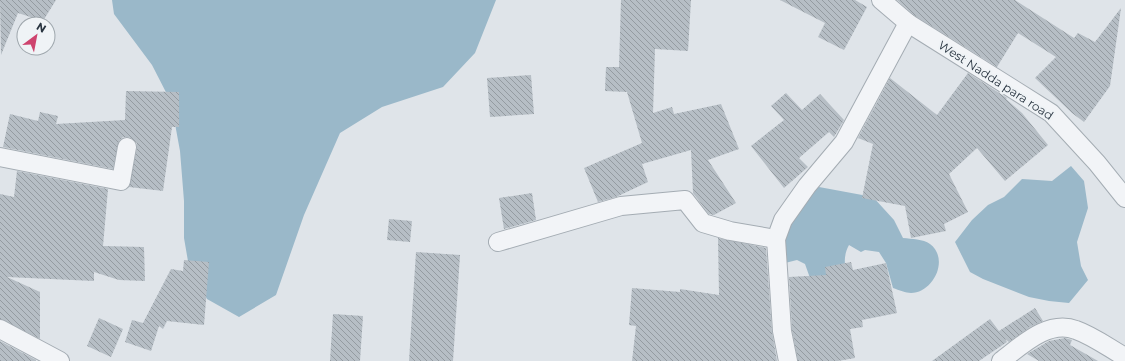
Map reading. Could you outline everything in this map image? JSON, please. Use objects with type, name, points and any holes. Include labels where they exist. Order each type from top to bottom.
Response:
[{"type":"street","name":"West Nadda para road","points":[[881,0],[908,23],[1051,113],[1097,163],[1125,198]]},
{"type":"street","points":[[788,361],[782,331],[776,239],[783,220],[807,186],[844,142],[908,23]]},
{"type":"street","points":[[0,157],[121,181],[127,147]]},
{"type":"street","points":[[498,242],[621,206],[685,200],[703,223],[730,231],[776,239]]},
{"type":"street","points":[[1001,361],[1032,338],[1047,331],[1063,327],[1075,329],[1125,357]]},
{"type":"street","points":[[0,329],[60,361]]},
{"type":"water","points":[[112,0],[496,0],[475,53],[443,87],[382,107],[340,133],[304,215],[276,295],[239,317],[207,299],[189,267],[184,238],[184,201],[180,151],[171,102],[152,65],[114,14]]},
{"type":"water","points":[[1071,166],[1084,181],[1088,208],[1077,242],[1081,266],[1088,280],[1069,303],[1029,297],[983,279],[970,272],[955,242],[972,220],[988,205],[1004,197],[1022,179],[1052,181]]},
{"type":"water","points":[[819,187],[873,197],[894,220],[903,238],[921,240],[930,244],[936,250],[939,258],[939,266],[932,281],[919,292],[911,293],[893,288],[886,263],[879,252],[865,250],[861,252],[849,245],[845,256],[845,266],[851,287],[810,278],[805,264],[797,260],[781,264],[783,226],[813,189]]},
{"type":"building","points":[[0,0],[56,0],[46,16],[27,16],[18,13],[1,55]]},
{"type":"building","points":[[621,0],[691,0],[688,51],[655,49],[653,113],[672,107],[674,114],[721,104],[739,149],[708,160],[736,203],[714,215],[709,214],[693,193],[691,150],[642,164],[648,182],[616,197],[598,202],[584,168],[642,143],[627,92],[605,91],[606,67],[619,67]]},
{"type":"building","points":[[780,0],[855,0],[867,7],[844,50],[818,37],[825,23]]},
{"type":"building","points":[[897,0],[1015,0],[1074,38],[1078,33],[1095,42],[1121,8],[1110,86],[1084,122],[1072,113],[1035,78],[1056,57],[1018,33],[997,67],[914,15]]},
{"type":"building","points":[[968,73],[1007,98],[1006,99],[1022,113],[1048,145],[1005,181],[977,148],[949,174],[968,212],[944,224],[946,231],[911,238],[905,206],[862,198],[873,144],[858,138],[890,78],[937,115]]},
{"type":"building","points":[[531,75],[534,114],[490,117],[487,78]]},
{"type":"building","points":[[126,91],[179,92],[179,127],[172,127],[163,191],[129,187],[137,143],[129,137],[123,137],[119,141],[113,169],[3,147],[10,114],[38,121],[40,112],[58,116],[56,124],[125,120]]},
{"type":"building","points":[[786,93],[802,110],[820,94],[844,120],[834,137],[829,132],[799,158],[808,167],[784,188],[751,146],[784,120],[771,106]]},
{"type":"building","points":[[17,171],[108,189],[103,246],[144,247],[145,281],[119,280],[94,272],[94,281],[7,277],[40,292],[40,339],[0,319],[0,194],[14,197]]},
{"type":"building","points":[[532,193],[536,220],[504,229],[499,198]]},
{"type":"building","points":[[389,219],[412,221],[410,242],[387,240]]},
{"type":"building","points":[[718,238],[766,248],[772,332],[777,361],[632,361],[636,326],[629,325],[632,288],[680,292],[680,289],[719,295]]},
{"type":"building","points":[[416,252],[460,255],[453,361],[409,361]]},
{"type":"building","points":[[184,260],[209,262],[204,325],[167,321],[163,329],[159,326],[151,351],[125,342],[132,320],[143,323],[171,269],[183,271]]},
{"type":"building","points":[[851,262],[853,270],[886,263],[897,313],[862,320],[863,327],[850,329],[855,358],[838,361],[798,361],[792,330],[789,277],[826,275],[825,267]]},
{"type":"building","points":[[1035,308],[1043,321],[1030,327],[1009,342],[1005,339],[1007,342],[979,361],[932,361],[990,319],[999,331]]},
{"type":"building","points":[[333,314],[363,316],[360,361],[330,361]]},
{"type":"building","points":[[99,318],[123,329],[111,357],[87,346]]},
{"type":"building","points":[[1065,338],[1072,340],[1070,345],[1098,361],[1039,361],[1027,354],[1049,341]]},
{"type":"building","points":[[0,341],[36,360],[36,361],[0,361]]}]
